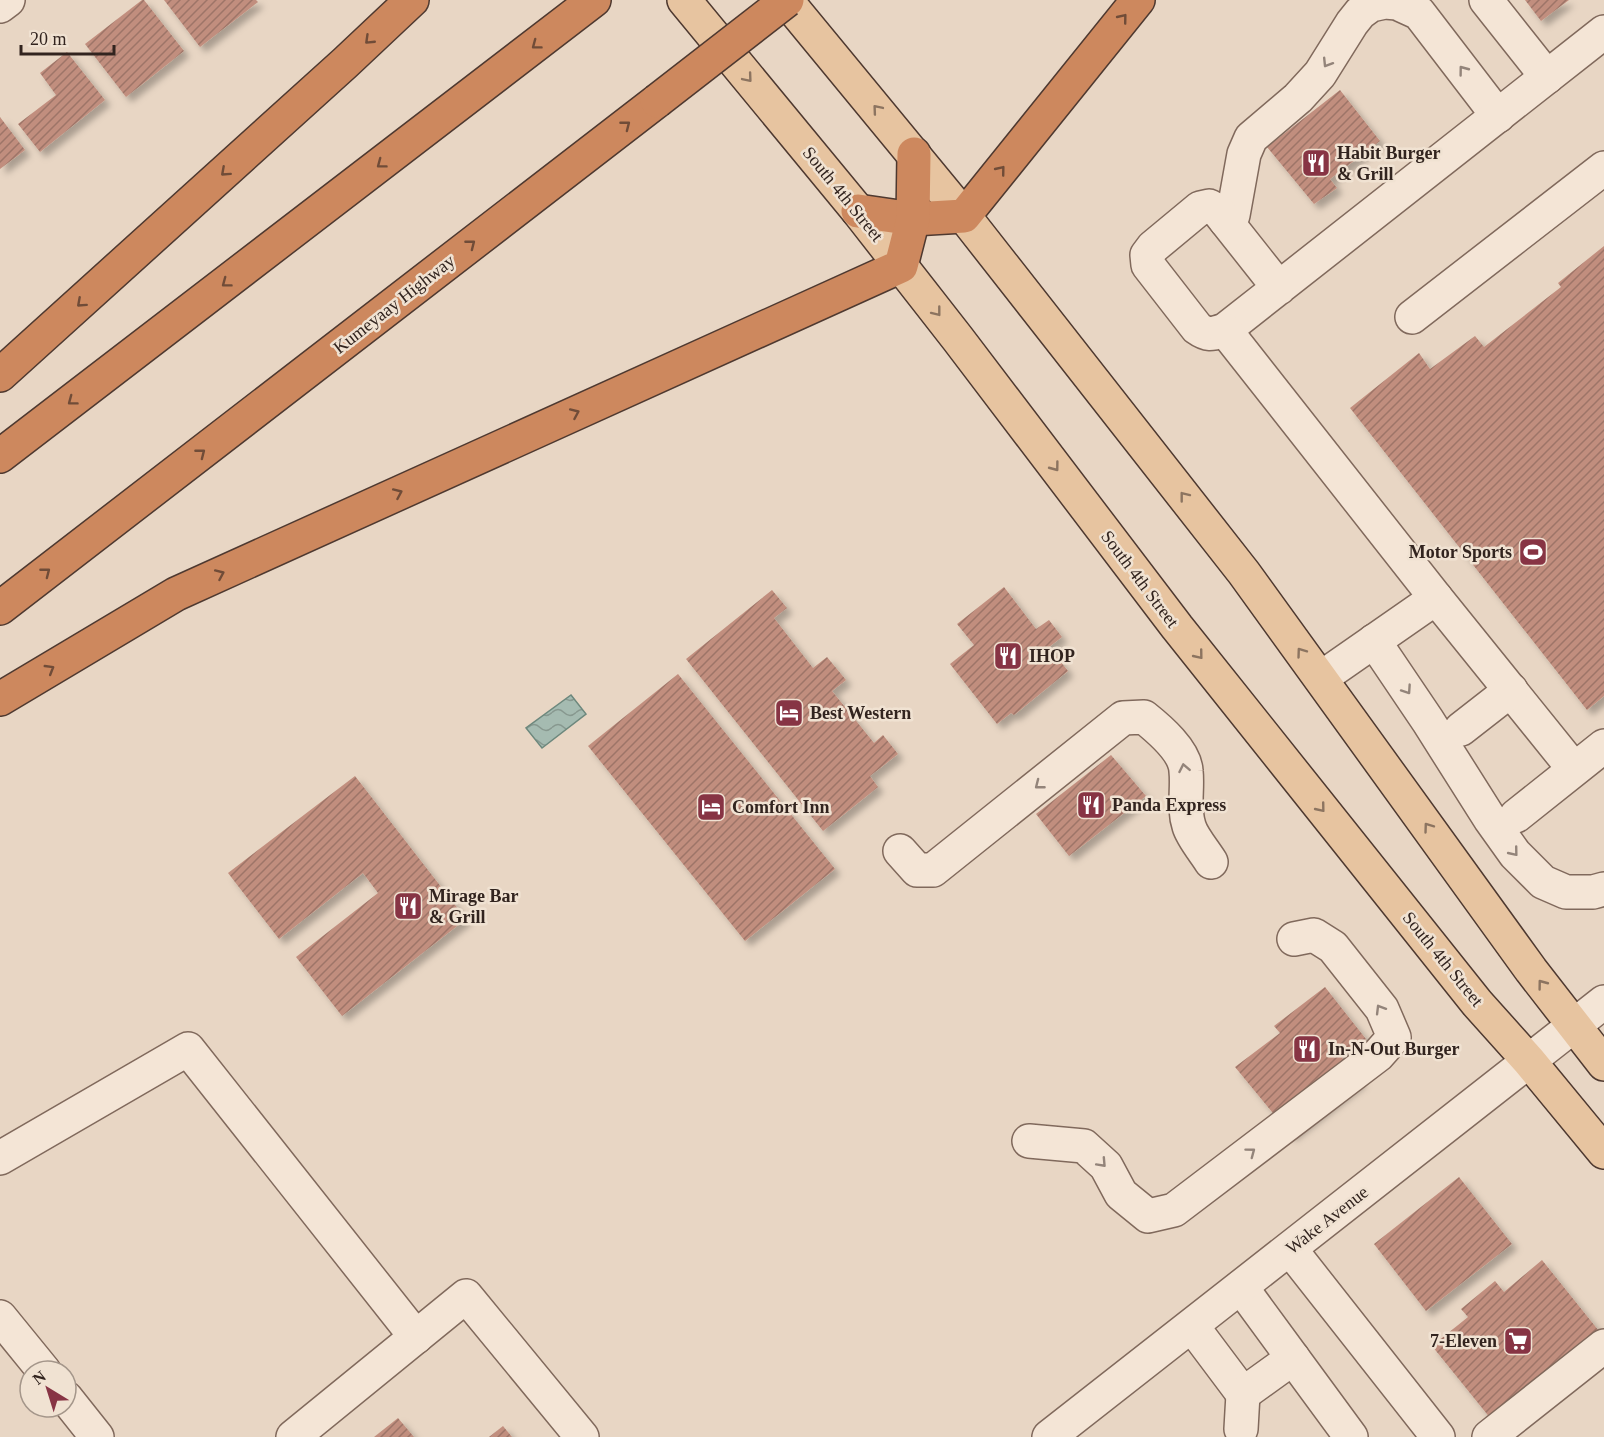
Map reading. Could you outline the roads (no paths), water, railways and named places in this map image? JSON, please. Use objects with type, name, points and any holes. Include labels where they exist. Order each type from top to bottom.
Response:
[{"type":"highway","points":[[0,375],[412,0]]},
{"type":"highway","name":"Kumeyaay Highway","points":[[0,608],[787,0]]},
{"type":"highway","points":[[858,211],[913,219],[964,216],[1138,0]]},
{"type":"highway","points":[[0,456],[588,5]]},
{"type":"highway","points":[[0,699],[176,594],[900,266],[913,219],[914,154]]},
{"type":"main road","name":"South 4th Street","points":[[684,0],[858,211],[1177,627],[1477,1003],[1529,1061],[1604,1152]]},
{"type":"main road","points":[[787,0],[964,216],[1244,573],[1573,1025],[1604,1064]]},
{"type":"street","points":[[0,6],[8,0]]},
{"type":"street","points":[[1486,0],[1547,77]]},
{"type":"street","points":[[1226,221],[1233,215],[1244,154],[1251,138],[1299,98],[1320,74],[1352,22],[1371,5],[1385,2],[1397,3],[1419,13],[1498,116]]},
{"type":"street","points":[[1279,288],[1218,211],[1209,206],[1200,208],[1153,247],[1147,255],[1148,265],[1197,328],[1210,334],[1225,330],[1279,288],[1498,116],[1604,32]]},
{"type":"street","points":[[1412,317],[1598,184]]},
{"type":"street","points":[[1225,330],[1574,769]]},
{"type":"street","points":[[1321,678],[1436,598]]},
{"type":"street","points":[[1374,641],[1515,854],[1543,882],[1566,892],[1593,892],[1604,889]]},
{"type":"street","points":[[1461,729],[1511,690]]},
{"type":"street","points":[[900,851],[917,870],[933,870],[1123,718],[1144,717],[1161,730],[1181,755],[1186,769],[1185,801],[1189,827],[1211,862]]},
{"type":"street","points":[[1516,816],[1604,746]]},
{"type":"street","points":[[1029,1141],[1084,1146],[1106,1166],[1121,1194],[1148,1216],[1174,1210],[1378,1055],[1395,1037],[1382,1008],[1333,947],[1314,935],[1294,939]]},
{"type":"street","name":"Wake Avenue","points":[[1049,1437],[1604,1002]]},
{"type":"street","points":[[0,1158],[188,1049],[416,1337]]},
{"type":"street","points":[[1290,1249],[1438,1437]]},
{"type":"street","points":[[1241,1287],[1351,1437]]},
{"type":"street","points":[[293,1437],[466,1296],[582,1437]]},
{"type":"street","points":[[0,1317],[34,1359]]},
{"type":"street","points":[[1192,1326],[1243,1394],[1241,1430]]},
{"type":"street","points":[[1489,1437],[1604,1346]]},
{"type":"street","points":[[1243,1394],[1293,1358]]},
{"type":"street","points":[[78,1413],[97,1437]]},
{"type":"water","points":[[571,695],[586,714],[542,748],[526,728]]},
{"type":"place","name":"Habit Burger & Grill","points":[[1316,163]]},
{"type":"place","name":"Motor Sports","points":[[1533,552]]},
{"type":"place","name":"IHOP","points":[[1008,656]]},
{"type":"place","name":"Best Western","points":[[789,713]]},
{"type":"place","name":"Panda Express","points":[[1091,805]]},
{"type":"place","name":"Comfort Inn","points":[[711,807]]},
{"type":"place","name":"Mirage Bar & Grill","points":[[408,906]]},
{"type":"place","name":"In-N-Out Burger","points":[[1307,1049]]},
{"type":"place","name":"7-Eleven","points":[[1518,1341]]}]
